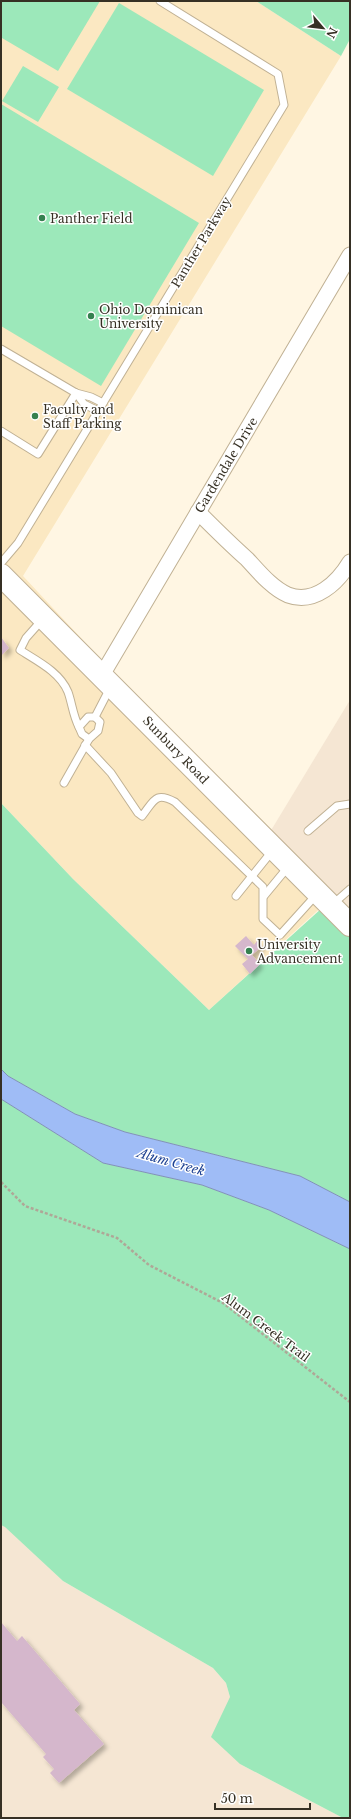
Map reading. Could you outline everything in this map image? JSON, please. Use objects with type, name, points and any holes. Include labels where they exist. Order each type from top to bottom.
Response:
[{"type":"main road","name":"Sunbury Road","points":[[1,575],[107,679],[350,925]]},
{"type":"street","name":"Gardendale Drive","points":[[107,679],[198,512],[350,256]]},
{"type":"street","points":[[198,512],[272,585],[289,595],[308,597],[329,588],[350,562]]},
{"type":"lane","name":"Panther Parkway","points":[[1,563],[18,543],[284,105],[278,74],[160,1]]},
{"type":"lane","points":[[1,349],[76,393],[91,397],[103,403]]},
{"type":"lane","points":[[76,393],[84,404],[98,411]]},
{"type":"lane","points":[[1,431],[38,454],[76,393]]},
{"type":"lane","points":[[44,617],[26,638],[20,650],[43,665],[64,682],[72,704],[75,720],[82,734],[138,813],[142,816],[156,799],[161,796],[165,796],[175,802],[263,887],[263,919],[280,934],[325,899],[350,889]]},
{"type":"lane","points":[[95,717],[107,679]]},
{"type":"lane","points":[[64,783],[87,742],[98,731],[100,722],[95,717],[88,717],[79,727]]},
{"type":"lane","points":[[308,831],[338,806],[350,804]]},
{"type":"lane","points":[[236,896],[274,848]]},
{"type":"lane","points":[[264,896],[290,865]]},
{"type":"path","name":"Alum Creek Trail","points":[[1,1182],[25,1206],[117,1238],[149,1264],[223,1303],[350,1402]]},
{"type":"shaded area","name":"Ohio Dominican University","points":[[1,1],[256,1],[341,56],[23,576],[327,902],[209,1010],[73,879],[1,803]]},
{"type":"shaded area","points":[[350,700],[350,915],[267,837]]},
{"type":"shaded area","points":[[1,1525],[5,1526],[63,1581],[213,1668],[226,1683],[230,1697],[240,1764],[343,1818],[1,1818]]},
{"type":"green space","points":[[1,1],[100,1],[58,71],[2,38]]},
{"type":"green space","points":[[256,1],[350,1],[350,39],[341,56]]},
{"type":"green space","points":[[119,3],[264,90],[213,176],[67,89]]},
{"type":"green space","points":[[23,66],[59,87],[38,122],[2,101]]},
{"type":"green space","points":[[1,104],[199,223],[101,386],[1,326]]},
{"type":"green space","points":[[1,803],[73,879],[209,1010],[322,908],[350,936],[350,1202],[300,1176],[125,1132],[75,1114],[8,1076],[1,1069]]},
{"type":"green space","points":[[1,1099],[103,1163],[202,1185],[269,1210],[350,1249],[350,1818],[343,1818],[240,1764],[211,1737],[230,1697],[226,1683],[213,1668],[63,1581],[1,1525]]},
{"type":"water","name":"Alum Creek","points":[[1,1069],[8,1076],[75,1114],[125,1132],[300,1176],[350,1202],[350,1249],[269,1210],[202,1185],[103,1163],[1,1099]]},
{"type":"building","points":[[1,637],[9,648],[2,655],[1,654]]},
{"type":"building","name":"University Advancement","points":[[246,936],[254,945],[257,941],[262,946],[252,955],[260,964],[250,974],[242,964],[248,959],[235,946]]},
{"type":"building","points":[[1,1622],[17,1641],[22,1636],[80,1704],[74,1710],[104,1744],[59,1783],[50,1773],[54,1769],[43,1757],[46,1754],[1,1702]]},
{"type":"place","name":"Panther Field","points":[[42,218]]},
{"type":"place","name":"Ohio Dominican University","points":[[91,316]]},
{"type":"place","name":"Faculty and Staff Parking","points":[[35,416]]},
{"type":"place","name":"University Advancement","points":[[249,951]]}]
